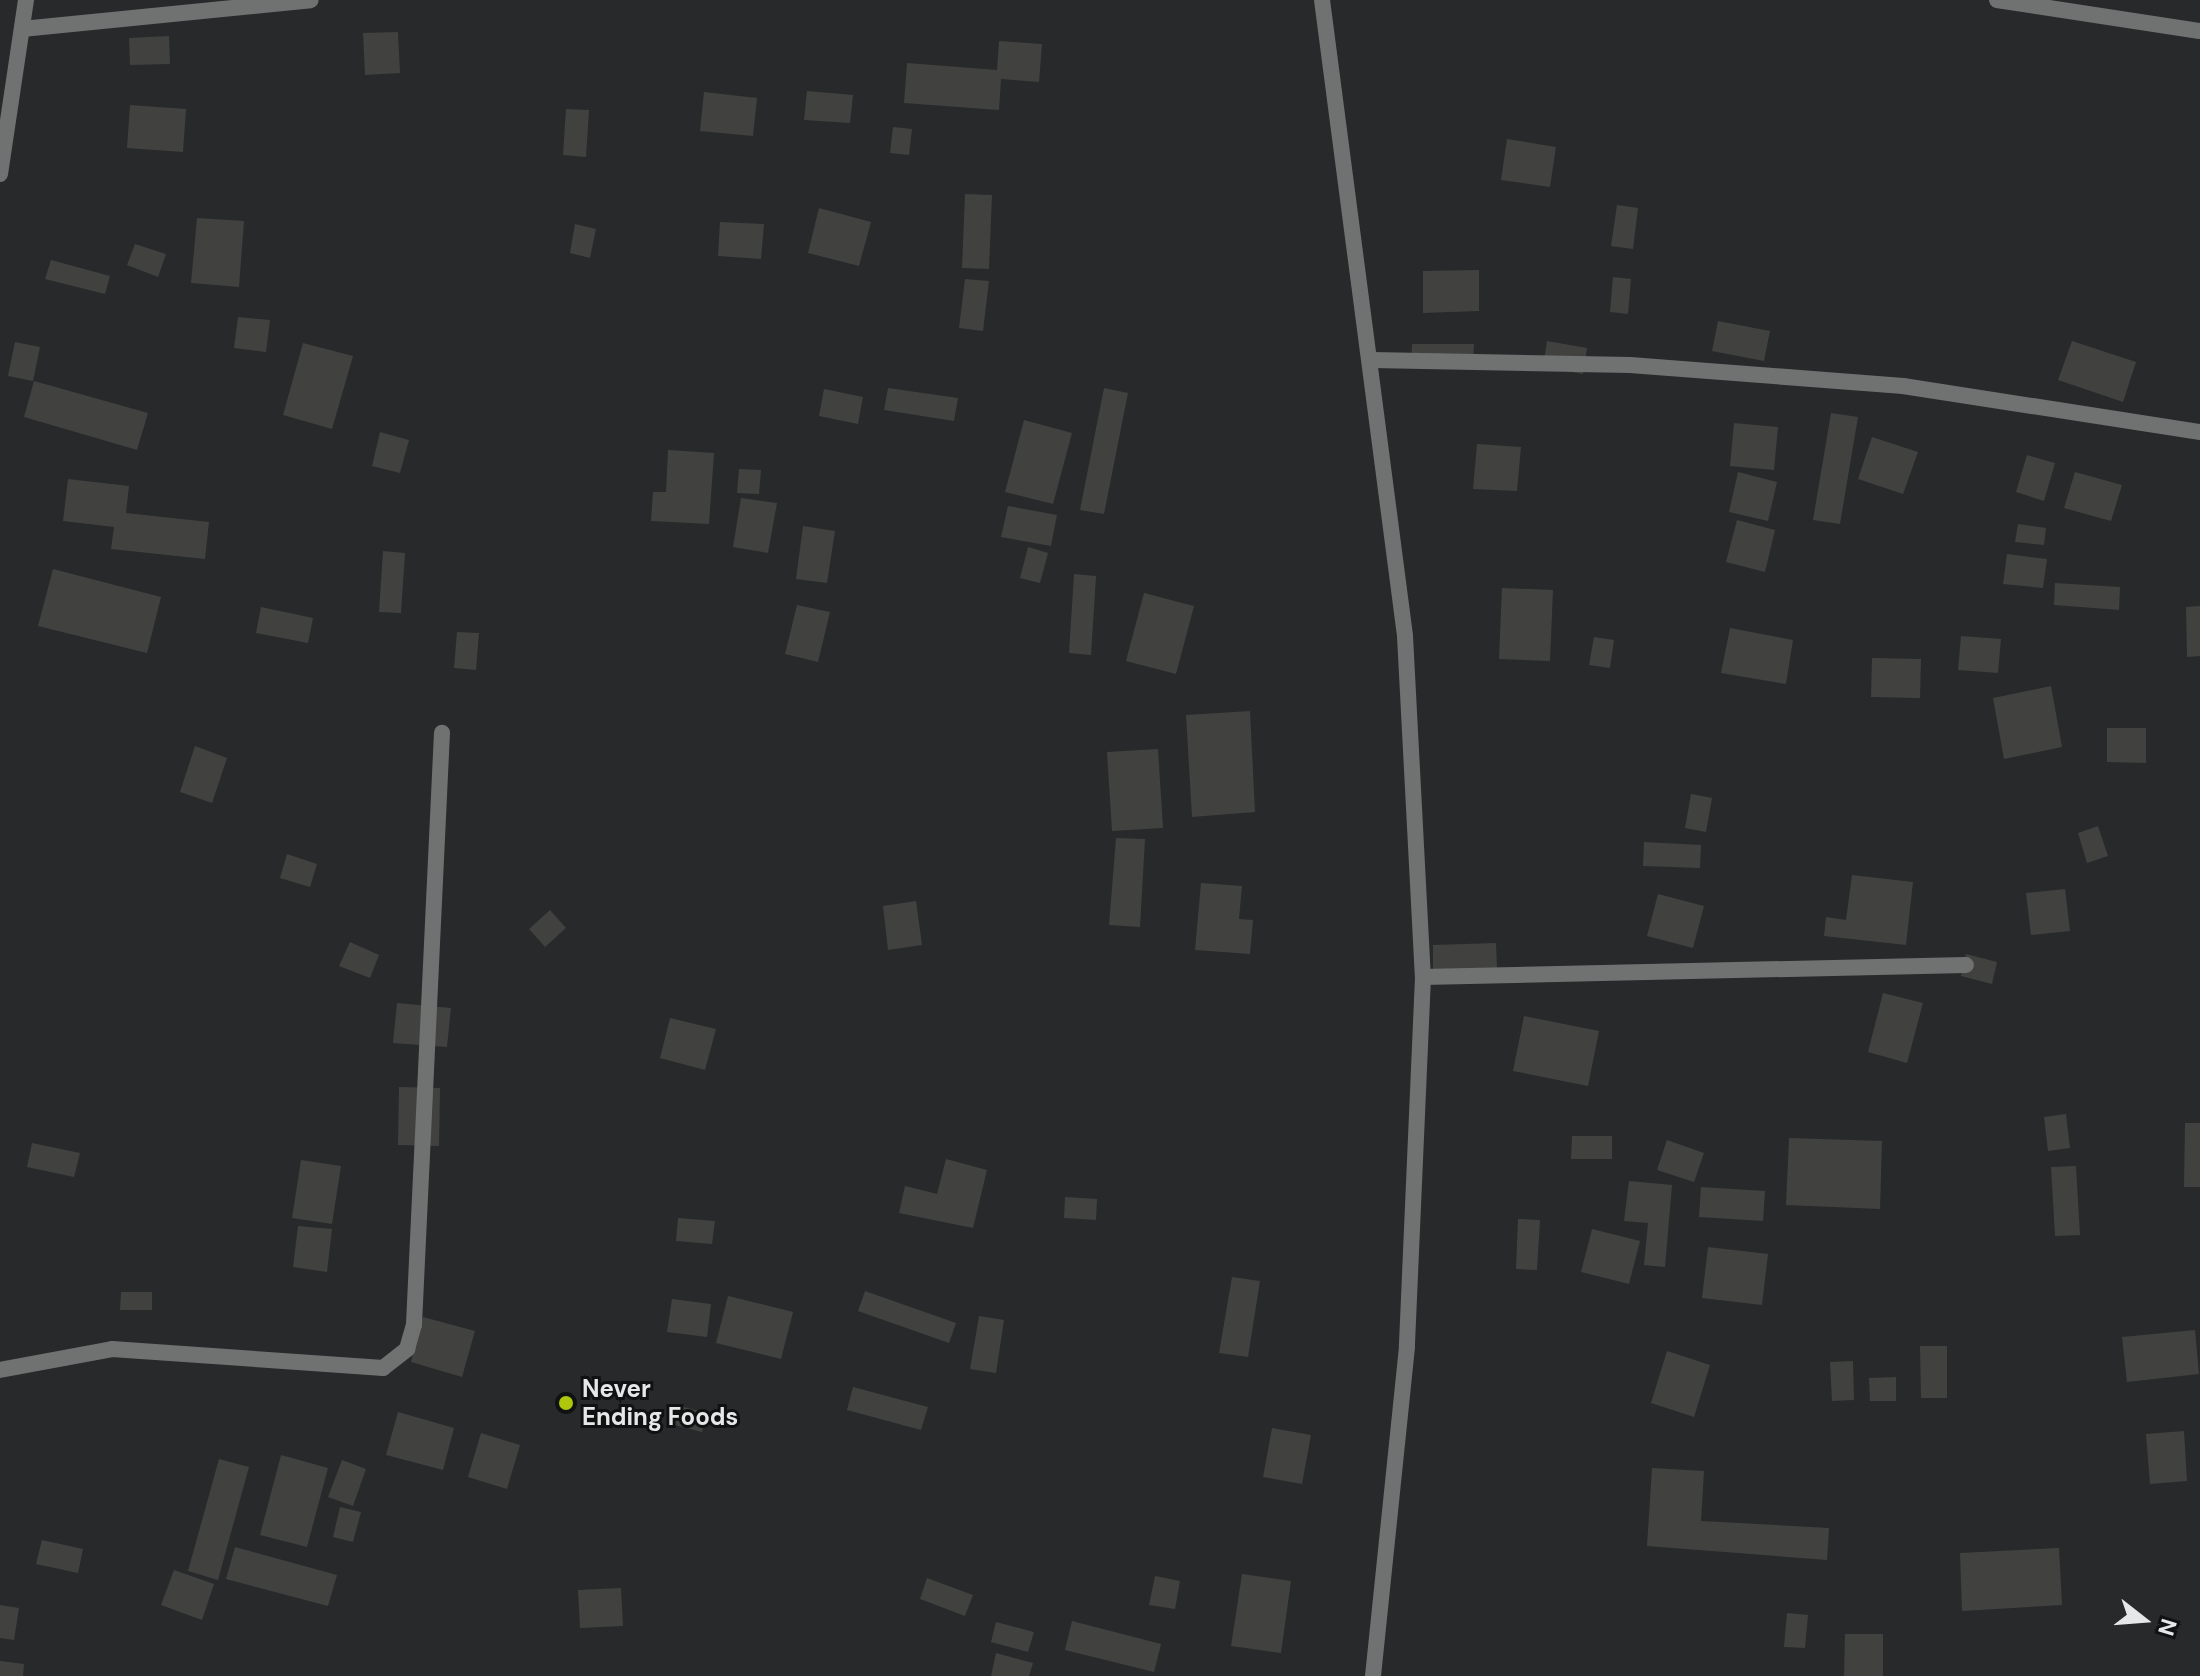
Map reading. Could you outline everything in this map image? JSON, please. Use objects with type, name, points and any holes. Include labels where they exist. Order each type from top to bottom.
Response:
[{"type":"street","points":[[0,174],[26,0]]},
{"type":"street","points":[[22,29],[311,0]]},
{"type":"street","points":[[1322,0],[1372,360],[1405,636],[1423,977],[1407,1347],[1373,1676]]},
{"type":"street","points":[[1997,0],[2200,31]]},
{"type":"street","points":[[1372,360],[1630,365],[1903,386],[2200,432]]},
{"type":"street","points":[[0,1370],[112,1349],[383,1368],[407,1349],[414,1324],[442,733]]},
{"type":"street","points":[[1423,977],[1966,965]]},
{"type":"building","points":[[398,32],[400,73],[365,75],[363,33]]},
{"type":"building","points":[[169,36],[170,64],[130,65],[129,38]]},
{"type":"building","points":[[999,41],[1042,44],[1039,82],[1001,79],[999,110],[904,103],[907,63],[997,70]]},
{"type":"building","points":[[807,91],[853,95],[850,123],[804,120]]},
{"type":"building","points":[[704,92],[757,98],[753,136],[700,131]]},
{"type":"building","points":[[130,105],[186,109],[183,152],[127,148]]},
{"type":"building","points":[[566,109],[589,110],[586,157],[563,155]]},
{"type":"building","points":[[893,127],[912,129],[909,155],[890,153]]},
{"type":"building","points":[[1507,139],[1556,147],[1550,187],[1501,180]]},
{"type":"building","points":[[965,194],[992,195],[989,269],[962,268]]},
{"type":"building","points":[[1617,205],[1638,208],[1633,249],[1611,246]]},
{"type":"building","points":[[819,208],[871,222],[859,266],[808,253]]},
{"type":"building","points":[[197,218],[244,221],[239,287],[191,283]]},
{"type":"building","points":[[720,222],[764,224],[761,259],[718,256]]},
{"type":"building","points":[[575,224],[596,229],[590,258],[570,253]]},
{"type":"building","points":[[135,244],[166,254],[158,277],[127,265]]},
{"type":"building","points":[[51,260],[110,276],[105,294],[45,279]]},
{"type":"building","points":[[1479,270],[1479,311],[1423,313],[1423,271]]},
{"type":"building","points":[[1613,277],[1631,279],[1628,314],[1610,312]]},
{"type":"building","points":[[965,279],[989,281],[983,331],[959,328]]},
{"type":"building","points":[[238,317],[270,320],[266,352],[234,348]]},
{"type":"building","points":[[1718,321],[1770,331],[1764,361],[1712,351]]},
{"type":"building","points":[[1547,341],[1587,348],[1583,374],[1543,367]]},
{"type":"building","points":[[2072,341],[2136,362],[2123,402],[2058,380]]},
{"type":"building","points":[[15,342],[40,347],[33,381],[8,376]]},
{"type":"building","points":[[303,343],[353,356],[332,429],[283,415]]},
{"type":"building","points":[[1412,344],[1474,344],[1473,364],[1411,364]]},
{"type":"building","points":[[34,381],[148,413],[137,450],[24,417]]},
{"type":"building","points":[[888,388],[958,398],[954,421],[884,410]]},
{"type":"building","points":[[1104,388],[1128,393],[1104,514],[1080,510]]},
{"type":"building","points":[[824,389],[863,397],[858,424],[819,416]]},
{"type":"building","points":[[1831,413],[1858,417],[1840,524],[1813,520]]},
{"type":"building","points":[[1024,420],[1072,433],[1053,504],[1005,492]]},
{"type":"building","points":[[1734,423],[1778,427],[1774,470],[1730,466]]},
{"type":"building","points":[[380,432],[409,440],[400,473],[372,466]]},
{"type":"building","points":[[1872,437],[1918,452],[1903,494],[1858,479]]},
{"type":"building","points":[[1477,444],[1521,447],[1517,491],[1473,489]]},
{"type":"building","points":[[668,450],[714,453],[709,524],[651,521],[653,492],[666,492]]},
{"type":"building","points":[[2027,455],[2055,463],[2044,501],[2016,492]]},
{"type":"building","points":[[739,469],[761,470],[759,494],[737,493]]},
{"type":"building","points":[[1738,472],[1777,482],[1768,521],[1729,512]]},
{"type":"building","points":[[2075,472],[2122,485],[2111,521],[2064,508]]},
{"type":"building","points":[[68,479],[129,486],[126,513],[209,522],[205,559],[111,549],[114,527],[63,521]]},
{"type":"building","points":[[741,498],[777,503],[768,553],[733,547]]},
{"type":"building","points":[[1008,506],[1057,515],[1051,546],[1001,537]]},
{"type":"building","points":[[1737,520],[1775,530],[1765,572],[1726,562]]},
{"type":"building","points":[[2018,524],[2046,528],[2044,545],[2015,542]]},
{"type":"building","points":[[803,526],[835,531],[827,583],[796,579]]},
{"type":"building","points":[[1028,547],[1048,553],[1040,583],[1020,578]]},
{"type":"building","points":[[383,551],[405,553],[401,613],[379,612]]},
{"type":"building","points":[[2007,554],[2047,559],[2043,588],[2003,584]]},
{"type":"building","points":[[53,569],[161,597],[147,653],[38,626]]},
{"type":"building","points":[[1074,574],[1096,576],[1091,655],[1069,653]]},
{"type":"building","points":[[2055,583],[2120,587],[2119,610],[2054,605]]},
{"type":"building","points":[[1502,588],[1553,590],[1550,661],[1499,659]]},
{"type":"building","points":[[1144,593],[1194,606],[1176,674],[1126,661]]},
{"type":"building","points":[[797,605],[830,612],[818,662],[785,654]]},
{"type":"building","points":[[2200,606],[2200,656],[2187,657],[2186,607]]},
{"type":"building","points":[[261,607],[313,618],[308,643],[256,633]]},
{"type":"building","points":[[1730,628],[1793,640],[1786,684],[1721,673]]},
{"type":"building","points":[[457,632],[479,633],[476,670],[454,668]]},
{"type":"building","points":[[1961,636],[2001,639],[1998,673],[1958,670]]},
{"type":"building","points":[[1594,637],[1614,640],[1610,668],[1589,665]]},
{"type":"building","points":[[1872,658],[1921,659],[1920,698],[1871,697]]},
{"type":"building","points":[[2051,686],[2062,747],[2004,759],[1993,698]]},
{"type":"building","points":[[1250,711],[1255,812],[1192,817],[1186,715]]},
{"type":"building","points":[[2107,728],[2146,728],[2146,763],[2107,762]]},
{"type":"building","points":[[195,746],[227,758],[212,803],[180,792]]},
{"type":"building","points":[[1158,749],[1163,828],[1112,831],[1107,752]]},
{"type":"building","points":[[1691,794],[1712,798],[1706,832],[1685,828]]},
{"type":"building","points":[[2098,826],[2108,856],[2087,863],[2078,833]]},
{"type":"building","points":[[1116,838],[1145,839],[1140,927],[1109,925]]},
{"type":"building","points":[[1644,842],[1701,845],[1700,868],[1643,866]]},
{"type":"building","points":[[287,854],[317,864],[310,887],[280,878]]},
{"type":"building","points":[[1852,875],[1913,882],[1906,945],[1824,936],[1826,917],[1846,920]]},
{"type":"building","points":[[1201,883],[1242,886],[1239,919],[1253,920],[1250,954],[1195,950]]},
{"type":"building","points":[[2065,889],[2070,931],[2031,935],[2026,893]]},
{"type":"building","points":[[1658,894],[1704,906],[1693,948],[1647,936]]},
{"type":"building","points":[[916,901],[922,945],[888,950],[883,906]]},
{"type":"building","points":[[550,910],[566,928],[545,947],[529,929]]},
{"type":"building","points":[[350,942],[379,955],[370,978],[339,966]]},
{"type":"building","points":[[1496,943],[1497,968],[1433,970],[1433,945]]},
{"type":"building","points":[[1966,954],[1997,962],[1992,984],[1961,976]]},
{"type":"building","points":[[1883,993],[1923,1003],[1907,1063],[1868,1052]]},
{"type":"building","points":[[397,1003],[451,1008],[447,1047],[393,1043]]},
{"type":"building","points":[[1524,1016],[1599,1031],[1588,1086],[1513,1071]]},
{"type":"building","points":[[670,1018],[716,1029],[705,1070],[660,1058]]},
{"type":"building","points":[[399,1087],[440,1088],[439,1146],[398,1145]]},
{"type":"building","points":[[2066,1114],[2070,1148],[2048,1151],[2044,1117]]},
{"type":"building","points":[[2185,1123],[2200,1123],[2200,1187],[2184,1187]]},
{"type":"building","points":[[1572,1136],[1612,1136],[1612,1159],[1571,1159]]},
{"type":"building","points":[[1789,1138],[1882,1141],[1880,1209],[1786,1205]]},
{"type":"building","points":[[1667,1140],[1704,1153],[1694,1182],[1657,1170]]},
{"type":"building","points":[[32,1143],[80,1153],[74,1177],[27,1167]]},
{"type":"building","points":[[946,1159],[987,1170],[973,1228],[899,1213],[905,1186],[937,1194]]},
{"type":"building","points":[[301,1160],[341,1166],[332,1224],[292,1218]]},
{"type":"building","points":[[2076,1166],[2080,1235],[2055,1236],[2051,1167]]},
{"type":"building","points":[[1629,1181],[1672,1185],[1665,1267],[1644,1265],[1648,1223],[1624,1221]]},
{"type":"building","points":[[1701,1187],[1765,1191],[1763,1221],[1699,1217]]},
{"type":"building","points":[[1065,1197],[1097,1199],[1096,1220],[1064,1218]]},
{"type":"building","points":[[678,1218],[715,1221],[712,1244],[676,1241]]},
{"type":"building","points":[[1518,1219],[1540,1220],[1537,1270],[1516,1269]]},
{"type":"building","points":[[298,1226],[332,1229],[327,1272],[293,1267]]},
{"type":"building","points":[[1592,1229],[1640,1241],[1629,1284],[1581,1272]]},
{"type":"building","points":[[1708,1247],[1768,1254],[1762,1305],[1702,1298]]},
{"type":"building","points":[[1232,1277],[1260,1281],[1248,1357],[1219,1353]]},
{"type":"building","points":[[865,1291],[956,1323],[949,1343],[858,1311]]},
{"type":"building","points":[[121,1292],[152,1292],[152,1310],[120,1310]]},
{"type":"building","points":[[728,1296],[793,1312],[781,1359],[716,1343]]},
{"type":"building","points":[[672,1299],[711,1304],[707,1337],[667,1332]]},
{"type":"building","points":[[979,1316],[1004,1320],[996,1373],[970,1369]]},
{"type":"building","points":[[423,1317],[475,1331],[462,1377],[411,1362]]},
{"type":"building","points":[[2195,1330],[2199,1374],[2127,1382],[2122,1337]]},
{"type":"building","points":[[1920,1346],[1947,1346],[1947,1398],[1921,1398]]},
{"type":"building","points":[[1667,1351],[1710,1365],[1694,1417],[1651,1403]]},
{"type":"building","points":[[1853,1361],[1854,1400],[1832,1401],[1830,1362]]},
{"type":"building","points":[[1896,1377],[1896,1401],[1870,1401],[1869,1378]]},
{"type":"building","points":[[853,1387],[928,1407],[921,1430],[847,1410]]},
{"type":"building","points":[[676,1405],[707,1413],[702,1432],[671,1424]]},
{"type":"building","points":[[398,1412],[454,1428],[443,1470],[386,1455]]},
{"type":"building","points":[[1272,1428],[1311,1435],[1302,1484],[1263,1477]]},
{"type":"building","points":[[2184,1431],[2187,1481],[2150,1484],[2146,1434]]},
{"type":"building","points":[[481,1433],[520,1445],[507,1489],[468,1477]]},
{"type":"building","points":[[281,1455],[328,1468],[307,1547],[260,1535]]},
{"type":"building","points":[[219,1459],[249,1467],[218,1580],[188,1571]]},
{"type":"building","points":[[342,1460],[366,1469],[353,1506],[328,1497]]},
{"type":"building","points":[[1652,1468],[1704,1471],[1701,1521],[1829,1528],[1827,1560],[1647,1546]]},
{"type":"building","points":[[340,1507],[361,1512],[353,1542],[333,1537]]},
{"type":"building","points":[[42,1540],[83,1549],[78,1573],[36,1564]]},
{"type":"building","points":[[235,1547],[337,1575],[328,1606],[226,1579]]},
{"type":"building","points":[[2059,1548],[2062,1605],[1962,1611],[1960,1553]]},
{"type":"building","points":[[174,1570],[214,1584],[202,1620],[161,1605]]},
{"type":"building","points":[[1242,1574],[1291,1581],[1281,1653],[1231,1646]]},
{"type":"building","points":[[1155,1576],[1180,1581],[1175,1609],[1149,1605]]},
{"type":"building","points":[[927,1578],[973,1595],[965,1616],[920,1599]]},
{"type":"building","points":[[621,1588],[623,1626],[580,1628],[578,1590]]},
{"type":"building","points":[[0,1605],[19,1608],[14,1640],[0,1638]]},
{"type":"building","points":[[1787,1613],[1808,1615],[1805,1648],[1784,1647]]},
{"type":"building","points":[[1072,1621],[1161,1644],[1154,1672],[1065,1650]]},
{"type":"building","points":[[996,1622],[1034,1632],[1028,1652],[991,1642]]},
{"type":"building","points":[[1845,1634],[1883,1634],[1883,1676],[1844,1676]]},
{"type":"building","points":[[996,1653],[1033,1663],[1029,1676],[991,1676]]},
{"type":"building","points":[[0,1661],[24,1664],[23,1676],[0,1676]]},
{"type":"place","name":"Never Ending Foods","points":[[566,1403]]}]
